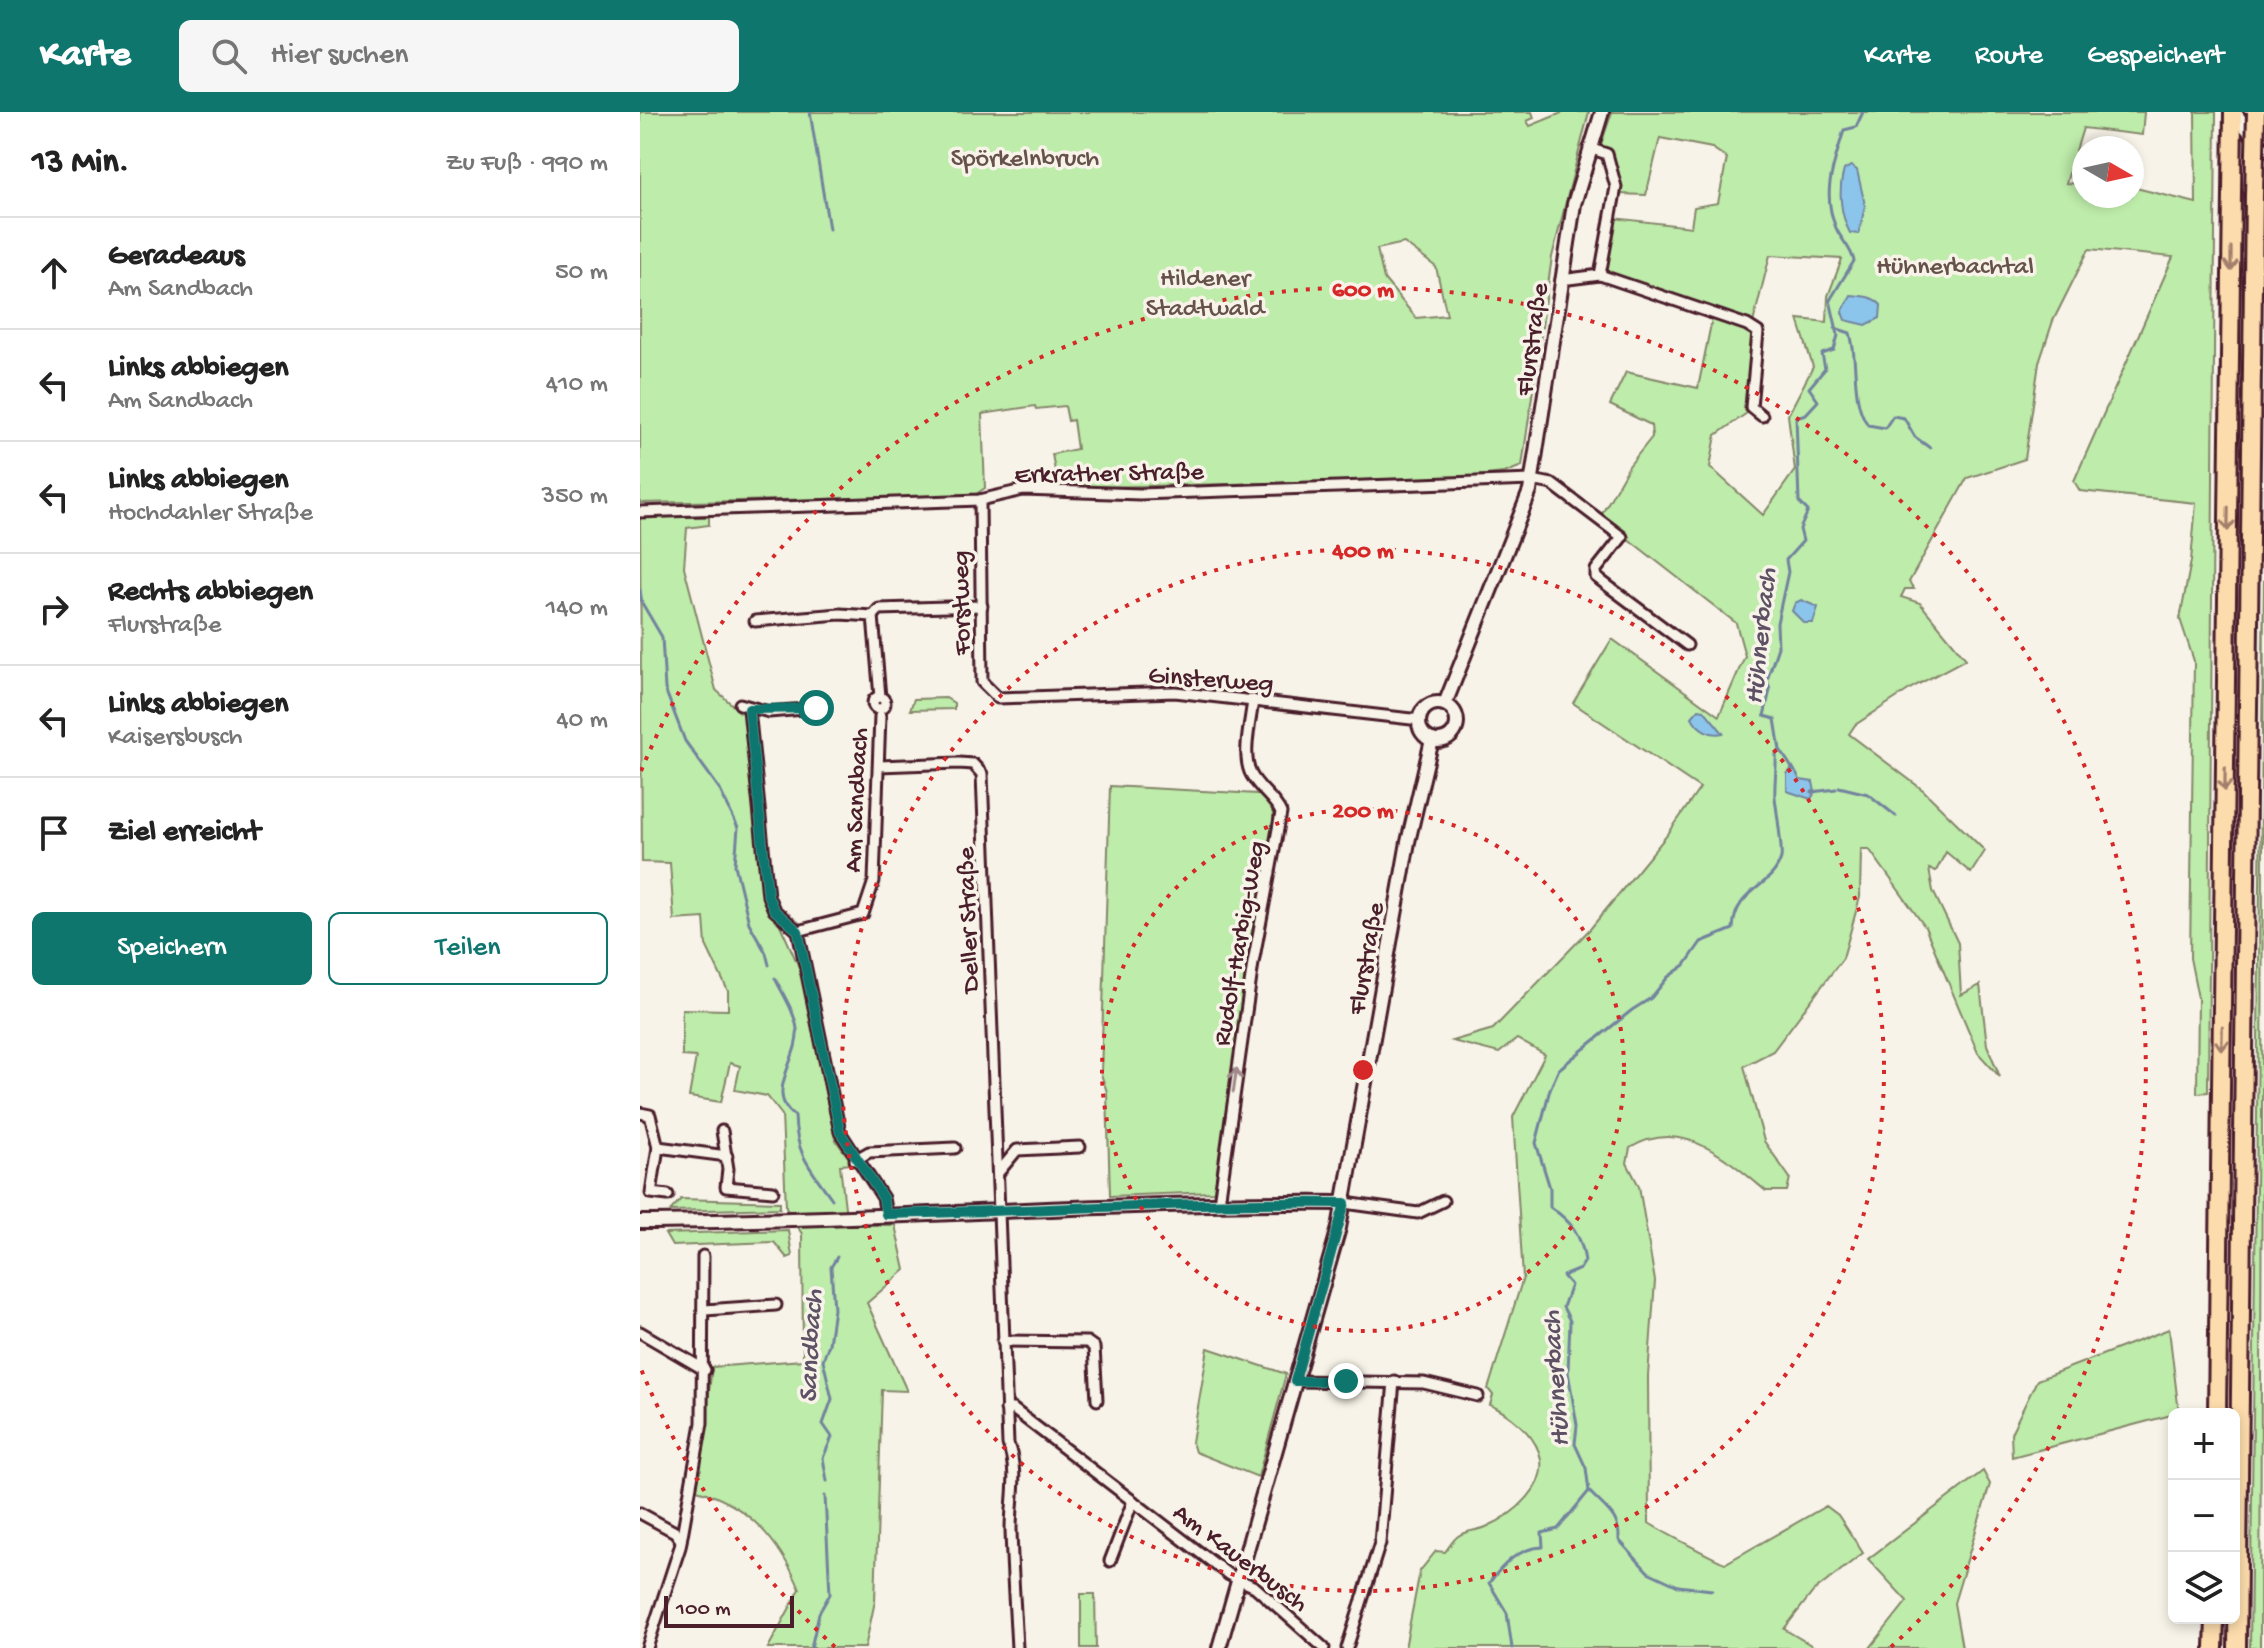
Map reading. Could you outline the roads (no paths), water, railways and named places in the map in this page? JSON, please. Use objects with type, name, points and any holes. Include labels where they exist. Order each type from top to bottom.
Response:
[{"type":"highway","points":[[2217,1408],[2233,112]]},
{"type":"highway","points":[[2237,1648],[2256,112]]},
{"type":"highway","points":[[2214,1648],[2215,1624]]},
{"type":"main road","name":"Flurstraße","points":[[1445,704],[1524,509],[1532,480],[1574,204],[1602,112]]},
{"type":"main road","points":[[2233,112],[2264,150]]},
{"type":"main road","points":[[1445,704],[1454,712],[1457,725],[1450,737],[1432,740],[1423,732],[1420,720],[1427,707],[1445,704]]},
{"type":"main road","name":"Flurstraße","points":[[1219,1648],[1345,1203],[1408,842],[1432,740]]},
{"type":"main road","points":[[640,1222],[827,1219],[886,1214],[999,1213],[1219,1203],[1345,1203]]},
{"type":"street","points":[[1589,148],[1607,154],[1616,187],[1600,275]]},
{"type":"street","points":[[1561,280],[1600,275],[1747,325],[1758,332],[1751,407],[1762,416]]},
{"type":"street","points":[[1532,480],[1552,484],[1622,537],[1596,570],[1596,577],[1687,645]]},
{"type":"street","name":"Erkrather Straße","points":[[640,512],[980,500],[1023,490],[1086,495],[1140,494],[1532,480]]},
{"type":"street","name":"Forstweg","points":[[980,500],[982,682],[998,698]]},
{"type":"street","points":[[755,621],[840,614],[873,616],[879,609],[982,606]]},
{"type":"street","name":"Am Sandbach","points":[[873,616],[880,697]]},
{"type":"street","name":"Ginsterweg","points":[[998,698],[1175,692],[1420,720]]},
{"type":"street","name":"Rudolf-Harbig-Weg","points":[[1219,1203],[1253,963],[1281,813],[1250,772],[1248,758],[1253,700]]},
{"type":"street","name":"Am Sandbach","points":[[816,708],[745,707],[768,896],[774,910],[798,931],[863,914],[874,881],[880,716]]},
{"type":"street","name":"Deller Straße","points":[[879,766],[973,764],[982,774],[1006,1409],[1015,1508],[1011,1532],[1017,1648]]},
{"type":"street","points":[[798,931],[840,1132],[855,1160],[883,1198],[886,1214]]},
{"type":"street","points":[[640,1113],[650,1115],[658,1147],[651,1193],[668,1195]]},
{"type":"street","points":[[658,1147],[723,1155],[726,1187],[773,1191]]},
{"type":"street","points":[[998,1173],[1017,1150],[1080,1147]]},
{"type":"street","points":[[855,1160],[869,1152],[955,1148]]},
{"type":"street","points":[[1345,1203],[1418,1213],[1443,1201]]},
{"type":"street","points":[[649,1647],[681,1540],[702,1423],[705,1370],[703,1256]]},
{"type":"street","points":[[705,1310],[776,1305]]},
{"type":"street","points":[[640,1332],[705,1370]]},
{"type":"street","points":[[1003,1341],[1087,1342],[1094,1347],[1097,1400]]},
{"type":"street","points":[[1295,1381],[1394,1381],[1452,1388],[1478,1396]]},
{"type":"street","points":[[1347,1648],[1380,1543],[1394,1381]]},
{"type":"street","name":"Am Kauerbusch","points":[[1006,1409],[1013,1409],[1240,1580],[1255,1587],[1324,1648]]},
{"type":"street","points":[[1110,1561],[1133,1501]]},
{"type":"street","points":[[640,1513],[675,1532],[681,1540]]},
{"type":"water","points":[[1851,166],[1857,170],[1865,205],[1859,234],[1850,233],[1841,202],[1844,170]]},
{"type":"water","points":[[1851,295],[1878,302],[1881,305],[1880,318],[1866,325],[1845,320],[1842,312]]},
{"type":"water","points":[[1801,600],[1818,607],[1813,623],[1804,623],[1792,611],[1795,603]]},
{"type":"water","points":[[1699,709],[1704,710],[1723,733],[1705,731],[1698,725],[1692,717]]},
{"type":"water","points":[[1793,767],[1800,780],[1813,782],[1815,792],[1811,799],[1787,791],[1787,774]]},
{"type":"waterway","points":[[810,112],[829,229]]},
{"type":"waterway","name":"Hühnerbach","points":[[1512,1648],[1507,1613],[1489,1583],[1513,1558],[1527,1550],[1543,1547],[1542,1533],[1558,1529],[1589,1491],[1586,1468],[1575,1444],[1577,1425],[1568,1372],[1570,1321],[1563,1307],[1571,1285],[1563,1276],[1580,1269],[1585,1261],[1574,1230],[1550,1207],[1550,1188],[1536,1143],[1550,1089],[1559,1069],[1651,998],[1668,977],[1685,965],[1701,942],[1733,929],[1740,905],[1770,876],[1781,858],[1775,792],[1776,753],[1780,750],[1775,719],[1764,716],[1770,690],[1767,680],[1778,647],[1777,623],[1788,572],[1786,560],[1803,541],[1800,529],[1808,511],[1799,502],[1796,417],[1806,414],[1818,401],[1809,388],[1825,369],[1822,354],[1834,350],[1838,335],[1830,300],[1854,261],[1836,228],[1829,190],[1844,130],[1856,127],[1863,112]]},
{"type":"waterway","points":[[1835,328],[1850,333],[1859,404],[1868,425],[1885,428],[1893,416],[1904,418],[1915,437],[1930,448]]},
{"type":"waterway","name":"Sandbach","points":[[640,590],[642,603],[662,637],[665,689],[685,741],[719,788],[738,828],[735,865],[749,923],[766,953],[769,965]]},
{"type":"waterway","points":[[1781,751],[1794,771]]},
{"type":"waterway","points":[[1839,787],[1868,794],[1896,816]]},
{"type":"waterway","points":[[1812,792],[1836,789]]},
{"type":"waterway","name":"Sandbach","points":[[775,978],[791,1009],[797,1029],[782,1097],[795,1116],[801,1151],[832,1199]]},
{"type":"waterway","name":"Sandbach","points":[[827,1481],[823,1458],[832,1437],[823,1424],[832,1399],[823,1360],[829,1344],[834,1309],[831,1267],[837,1257]]},
{"type":"waterway","points":[[1589,1491],[1614,1518],[1619,1540],[1648,1572],[1678,1586],[1712,1590]]},
{"type":"waterway","name":"Sandbach","points":[[811,1648],[819,1613],[830,1594],[825,1496]]},
{"type":"park label","name":"Spörkelnbruch","points":[[1025,156]]},
{"type":"park label","name":"Hühnerbachtal","points":[[1955,264]]},
{"type":"park label","name":"Hildener Stadtwald","points":[[1205,291]]}]
